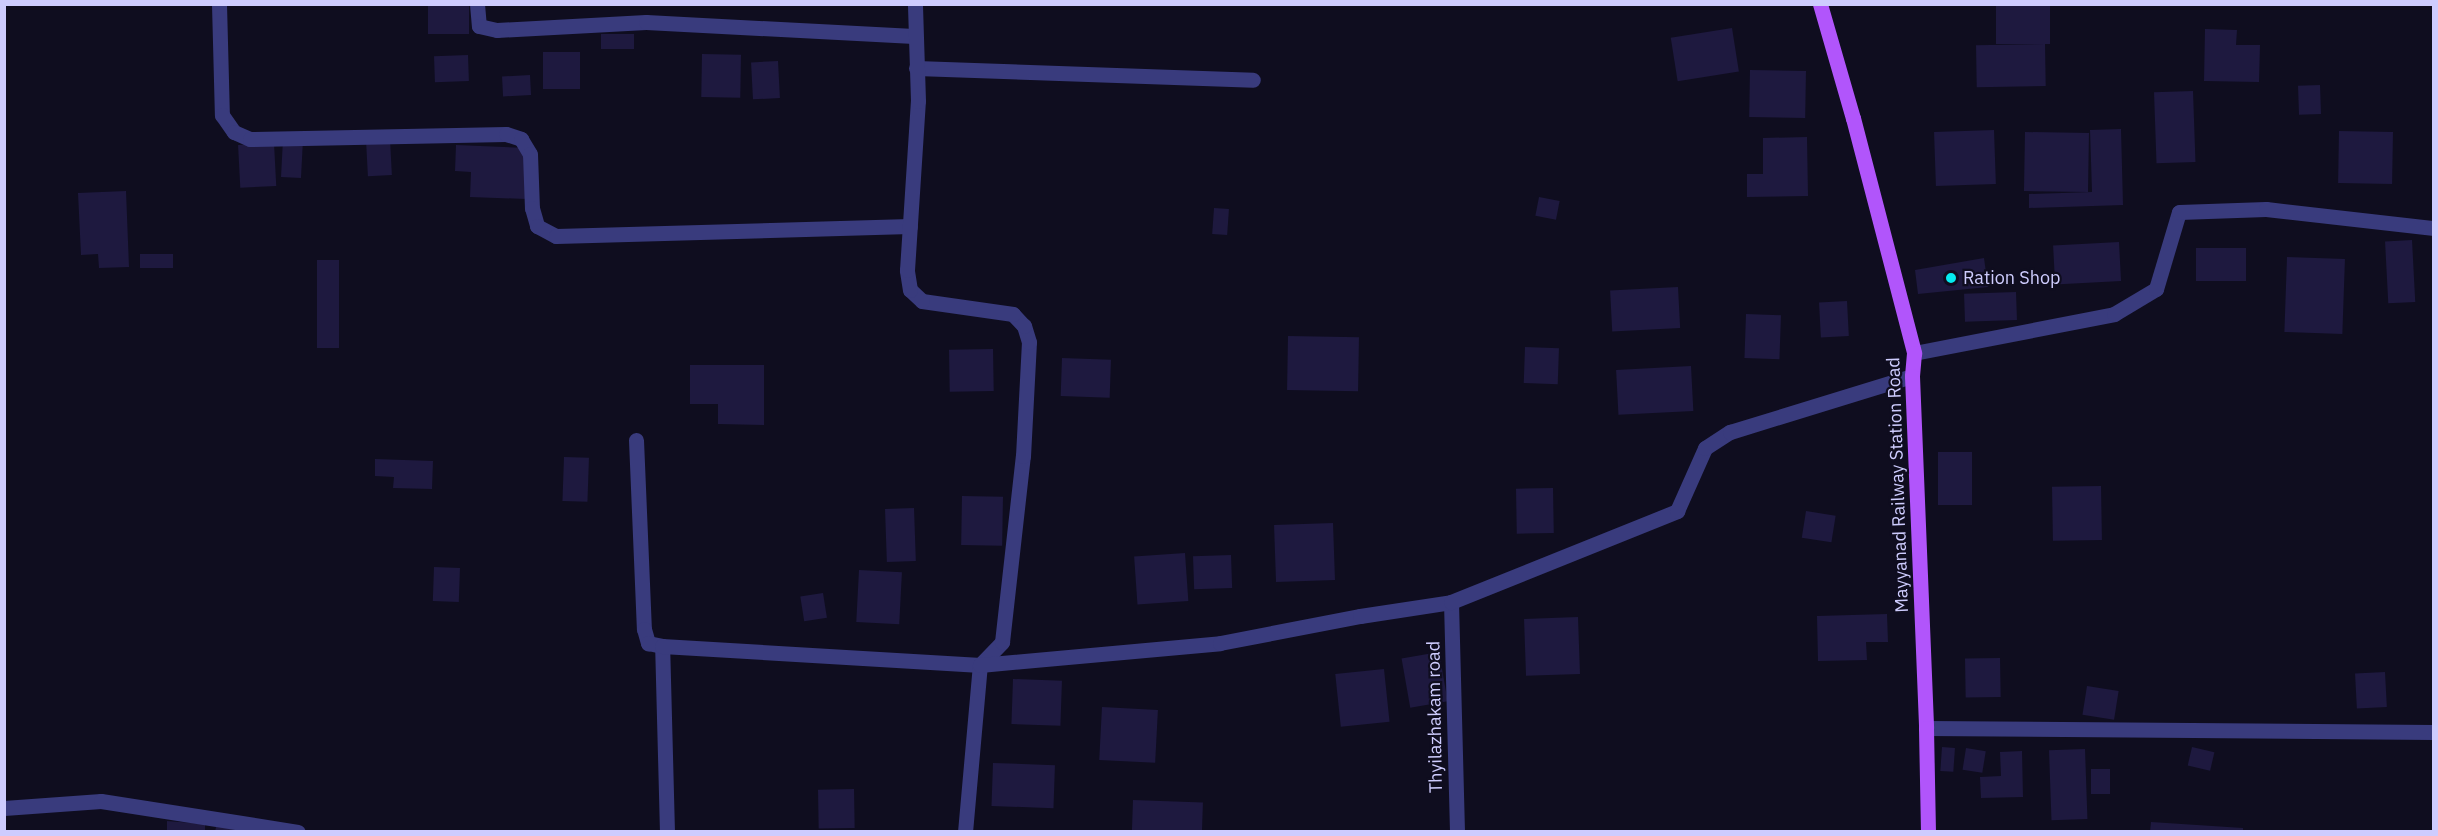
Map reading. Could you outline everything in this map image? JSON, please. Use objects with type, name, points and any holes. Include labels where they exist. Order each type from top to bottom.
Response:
[{"type":"main road","name":"Mayyanad Railway Station Road","points":[[1820,4],[1854,118],[1914,353],[1912,376],[1928,831]]},
{"type":"street","points":[[219,4],[222,115],[234,132],[250,139],[506,134],[521,139],[530,154],[532,208],[537,226],[556,236],[909,226]]},
{"type":"street","points":[[477,4],[479,26],[497,30],[646,22],[914,36]]},
{"type":"street","points":[[915,4],[914,36],[918,100],[909,226],[907,270],[909,290],[922,302],[1013,314],[1024,326],[1029,342],[1023,456],[1002,642],[980,665],[965,831]]},
{"type":"street","points":[[916,68],[1253,80]]},
{"type":"street","points":[[1914,353],[2114,314],[2156,289],[2179,212],[2266,209],[2433,228]]},
{"type":"street","points":[[636,440],[644,629],[648,643],[662,646],[980,665],[1220,643],[1360,616],[1451,602],[1677,512],[1705,448],[1723,435],[1912,376]]},
{"type":"street","name":"Thyilazhakam road","points":[[1451,602],[1457,831]]},
{"type":"street","points":[[662,646],[667,831]]},
{"type":"street","points":[[1926,728],[2433,732]]},
{"type":"street","points":[[4,808],[101,801],[252,827],[298,831]]},
{"type":"building","points":[[428,4],[469,4],[469,34],[428,34]]},
{"type":"building","points":[[1996,4],[2050,4],[2050,44],[1996,44]]},
{"type":"building","points":[[1732,28],[1739,71],[1678,81],[1671,38]]},
{"type":"building","points":[[2205,29],[2237,30],[2236,45],[2260,45],[2259,82],[2204,81]]},
{"type":"building","points":[[601,34],[634,34],[634,49],[601,49]]},
{"type":"building","points":[[2045,44],[2046,86],[1977,87],[1976,45]]},
{"type":"building","points":[[543,52],[580,52],[580,89],[543,89]]},
{"type":"building","points":[[702,54],[741,55],[740,98],[701,97]]},
{"type":"building","points":[[468,55],[469,81],[435,82],[434,56]]},
{"type":"building","points":[[778,61],[780,98],[753,99],[751,62]]},
{"type":"building","points":[[1750,70],[1806,71],[1805,118],[1749,117]]},
{"type":"building","points":[[530,75],[531,95],[503,96],[502,76]]},
{"type":"building","points":[[2320,85],[2321,114],[2299,115],[2298,86]]},
{"type":"building","points":[[2193,91],[2195,162],[2157,163],[2154,92]]},
{"type":"building","points":[[2121,129],[2123,205],[2029,208],[2029,194],[2092,192],[2090,130]]},
{"type":"building","points":[[1994,130],[1996,184],[1936,186],[1934,132]]},
{"type":"building","points":[[2339,131],[2393,132],[2392,184],[2338,183]]},
{"type":"building","points":[[2025,132],[2089,133],[2088,192],[2024,191]]},
{"type":"building","points":[[1807,137],[1808,196],[1747,197],[1747,174],[1763,174],[1763,138]]},
{"type":"building","points":[[283,139],[303,140],[301,178],[281,177]]},
{"type":"building","points":[[390,139],[392,175],[368,176],[366,140]]},
{"type":"building","points":[[274,143],[276,186],[240,188],[238,145]]},
{"type":"building","points":[[456,145],[528,148],[526,199],[470,197],[471,172],[455,171]]},
{"type":"building","points":[[126,191],[129,267],[99,268],[98,254],[81,255],[78,193]]},
{"type":"building","points":[[1539,197],[1560,201],[1556,220],[1535,216]]},
{"type":"building","points":[[1214,208],[1229,209],[1227,235],[1212,234]]},
{"type":"building","points":[[2412,240],[2415,302],[2388,303],[2385,241]]},
{"type":"building","points":[[2119,242],[2121,281],[2055,284],[2053,245]]},
{"type":"building","points":[[2196,248],[2246,248],[2246,281],[2196,281]]},
{"type":"building","points":[[140,254],[173,254],[173,268],[140,268]]},
{"type":"building","points":[[2287,257],[2345,259],[2342,334],[2284,332]]},
{"type":"building","name":"Ration Shop","points":[[1984,258],[1988,287],[1918,294],[1915,270]]},
{"type":"building","points":[[317,260],[339,260],[339,348],[317,348]]},
{"type":"building","points":[[1678,287],[1680,328],[1612,332],[1610,291]]},
{"type":"building","points":[[2016,292],[2017,320],[1965,322],[1964,294]]},
{"type":"building","points":[[1847,301],[1849,336],[1821,337],[1819,302]]},
{"type":"building","points":[[1746,314],[1781,315],[1779,359],[1744,358]]},
{"type":"building","points":[[1288,336],[1359,337],[1358,391],[1287,390]]},
{"type":"building","points":[[1525,347],[1559,348],[1558,384],[1524,383]]},
{"type":"building","points":[[993,349],[994,391],[950,392],[949,350]]},
{"type":"building","points":[[1062,358],[1111,360],[1110,398],[1061,396]]},
{"type":"building","points":[[690,365],[764,365],[764,425],[718,424],[718,404],[690,404]]},
{"type":"building","points":[[1691,366],[1693,411],[1618,415],[1616,370]]},
{"type":"building","points":[[1938,452],[1972,452],[1972,505],[1938,505]]},
{"type":"building","points":[[564,457],[589,458],[587,502],[562,501]]},
{"type":"building","points":[[375,459],[433,461],[432,489],[393,488],[394,477],[375,476]]},
{"type":"building","points":[[2101,486],[2102,540],[2053,541],[2052,487]]},
{"type":"building","points":[[1553,488],[1554,533],[1517,534],[1516,489]]},
{"type":"building","points":[[962,496],[1003,497],[1002,546],[961,545]]},
{"type":"building","points":[[914,508],[916,561],[887,562],[885,509]]},
{"type":"building","points":[[1806,511],[1836,516],[1831,542],[1802,538]]},
{"type":"building","points":[[1333,523],[1335,580],[1276,582],[1274,525]]},
{"type":"building","points":[[1185,553],[1188,601],[1137,604],[1134,557]]},
{"type":"building","points":[[1231,555],[1232,588],[1194,589],[1193,556]]},
{"type":"building","points":[[434,567],[460,568],[459,602],[433,601]]},
{"type":"building","points":[[859,570],[902,572],[899,624],[856,622]]},
{"type":"building","points":[[823,593],[827,618],[804,621],[800,597]]},
{"type":"building","points":[[1887,614],[1888,642],[1866,642],[1867,660],[1818,661],[1817,616]]},
{"type":"building","points":[[1578,617],[1580,674],[1526,676],[1524,619]]},
{"type":"building","points":[[1439,652],[1448,701],[1410,708],[1402,659]]},
{"type":"building","points":[[2000,658],[2001,697],[1966,698],[1965,659]]},
{"type":"building","points":[[1384,669],[1390,722],[1341,727],[1335,674]]},
{"type":"building","points":[[2385,672],[2387,707],[2357,709],[2355,674]]},
{"type":"building","points":[[1013,679],[1062,681],[1060,726],[1011,724]]},
{"type":"building","points":[[2087,686],[2119,691],[2114,720],[2082,715]]},
{"type":"building","points":[[1102,707],[1158,710],[1155,763],[1099,760]]},
{"type":"building","points":[[1942,747],[1955,748],[1953,772],[1940,771]]},
{"type":"building","points":[[2192,747],[2214,752],[2210,771],[2188,766]]},
{"type":"building","points":[[1966,748],[1986,751],[1982,773],[1963,770]]},
{"type":"building","points":[[2085,749],[2087,819],[2051,820],[2049,750]]},
{"type":"building","points":[[2022,751],[2023,797],[1981,798],[1980,777],[2001,776],[2000,752]]},
{"type":"building","points":[[993,763],[1055,765],[1053,808],[991,806]]},
{"type":"building","points":[[2091,769],[2110,769],[2110,794],[2091,794]]},
{"type":"building","points":[[854,789],[855,828],[819,829],[818,790]]},
{"type":"building","points":[[1133,800],[1203,802],[1202,832],[1132,832]]},
{"type":"building","points":[[167,821],[205,824],[205,832],[167,832]]},
{"type":"building","points":[[2151,822],[2243,828],[2243,832],[2150,832]]},
{"type":"building","points":[[216,827],[243,828],[243,832],[215,832]]},
{"type":"place","name":"Ration Shop","points":[[1951,278]]}]
